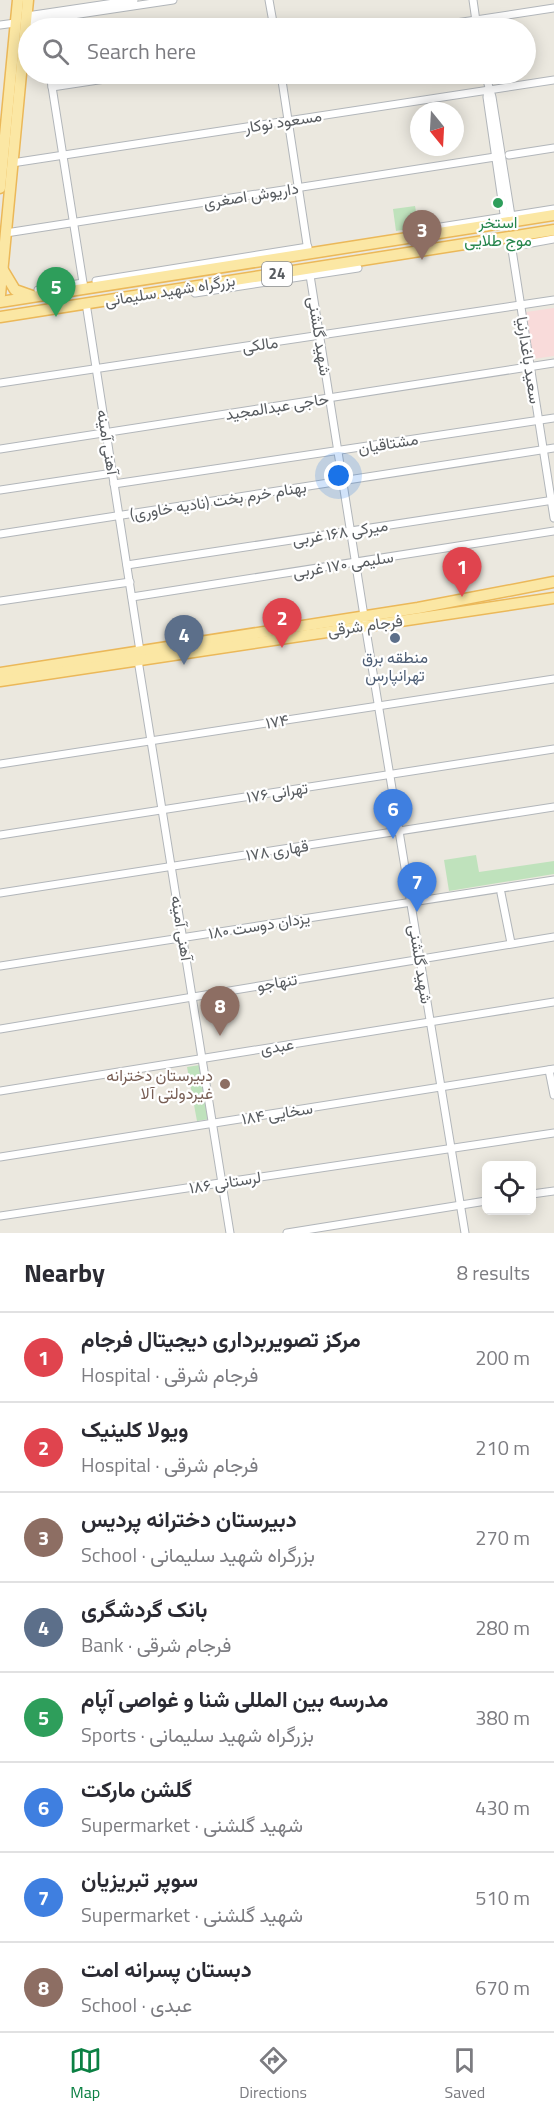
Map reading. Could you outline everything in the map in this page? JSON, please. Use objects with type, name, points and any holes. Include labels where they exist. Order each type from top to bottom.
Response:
[{"type":"main road","points":[[18,0],[22,18]]},
{"type":"main road","points":[[24,18],[28,0]]},
{"type":"main road","points":[[0,295],[6,233],[4,98],[18,41]]},
{"type":"main road","points":[[0,188],[18,60]]},
{"type":"main road","name":"بزرگراه شهید سلیمانی","points":[[0,302],[37,293],[308,250],[508,219],[554,215]]},
{"type":"main road","name":"بزرگراه شهید سلیمانی","points":[[0,317],[309,272],[554,230]]},
{"type":"main road","points":[[2,268],[15,290],[37,293]]},
{"type":"main road","points":[[514,590],[554,582]]},
{"type":"main road","points":[[516,603],[554,587]]},
{"type":"main road","points":[[514,590],[554,593]]},
{"type":"main road","name":"فرجام شرقی","points":[[365,620],[514,590]]},
{"type":"main road","points":[[516,603],[554,598]]},
{"type":"main road","name":"فرجام شرقی","points":[[5,678],[365,620],[516,603]]},
{"type":"main road","points":[[0,664],[5,678]]},
{"type":"street","points":[[55,18],[134,0]]},
{"type":"street","points":[[61,18],[173,0]]},
{"type":"street","points":[[269,0],[272,18]]},
{"type":"street","points":[[472,0],[476,18]]},
{"type":"street","points":[[489,18],[554,8]]},
{"type":"street","points":[[0,25],[18,21]]},
{"type":"street","name":"مسعود نوکار","points":[[536,83],[554,80]]},
{"type":"street","points":[[52,84],[84,286]]},
{"type":"street","points":[[52,87],[72,84]]},
{"type":"street","points":[[283,84],[308,250]]},
{"type":"street","points":[[487,84],[495,157],[508,219]]},
{"type":"street","name":"مسعود نوکار","points":[[5,164],[528,84]]},
{"type":"street","points":[[488,90],[492,97],[508,219]]},
{"type":"street","points":[[509,155],[554,148]]},
{"type":"street","name":"داریوش اصغری","points":[[6,233],[495,157]]},
{"type":"street","points":[[409,232],[508,219],[554,209]]},
{"type":"street","name":"سعید باغدارنیا","points":[[510,237],[554,518]]},
{"type":"street","points":[[526,244],[554,239]]},
{"type":"street","points":[[195,293],[309,272],[358,268]]},
{"type":"street","name":"شهید گلشنی","points":[[309,272],[465,1233]]},
{"type":"street","points":[[96,281],[146,276]]},
{"type":"street","name":"مالکی","points":[[0,383],[554,300]]},
{"type":"street","name":"آهنی آمینه","points":[[86,303],[230,1233]]},
{"type":"street","name":"حاجی عبدالمجید","points":[[0,449],[554,363]]},
{"type":"street","name":"مشتاقیان","points":[[114,484],[554,418]]},
{"type":"street","name":"بهنام خرم بخت (نادیه خاوری)","points":[[0,534],[554,448]]},
{"type":"street","points":[[0,490],[113,473]]},
{"type":"street","name":"میرکی ۱۶۸ غربی","points":[[127,565],[553,500]]},
{"type":"street","name":"سلیمی ۱۷۰ غربی","points":[[132,597],[554,531]]},
{"type":"street","points":[[0,602],[130,582]]},
{"type":"street","name":"۱۷۴","points":[[0,764],[554,679]]},
{"type":"street","name":"تهرانی ۱۷۶","points":[[0,835],[554,749]]},
{"type":"street","name":"قهاری ۱۷۸","points":[[0,893],[554,807]]},
{"type":"street","name":"یزدان دوست ۱۸۰","points":[[0,966],[554,880]]},
{"type":"street","points":[[501,893],[511,943]]},
{"type":"street","name":"تنهاجو","points":[[0,1029],[420,957],[554,937]]},
{"type":"street","name":"عبدی","points":[[0,1091],[554,1002]]},
{"type":"street","points":[[551,1069],[554,1095]]},
{"type":"street","name":"سخایی ۱۸۴","points":[[0,1157],[551,1069]]},
{"type":"street","name":"لرستانی ۱۸۶","points":[[0,1216],[554,1133]]},
{"type":"street","points":[[536,1193],[554,1191]]},
{"type":"street","points":[[286,1233],[482,1203]]},
{"type":"shaded area","points":[[554,308],[554,356],[533,359],[526,312]]},
{"type":"green space","points":[[415,206],[419,227],[396,231],[393,209]]},
{"type":"green space","points":[[476,855],[479,872],[554,861],[554,874],[449,891],[444,860]]},
{"type":"green space","points":[[200,1065],[209,1119],[197,1121],[187,1067]]},
{"type":"place","name":"استخر موج طلایی","points":[[498,203]]},
{"type":"place","name":"دبیرستان دخترانه پردیس","points":[[422,260]]},
{"type":"place","name":"مدرسه بین المللی شنا و غواصی آپام","points":[[56,317]]},
{"type":"place","name":"مرکز تصویربرداری دیجیتال فرجام","points":[[462,597]]},
{"type":"place","name":"منطقه برق تهرانپارس","points":[[395,638]]},
{"type":"place","name":"ویولا کلینیک","points":[[282,648]]},
{"type":"place","name":"بانک گردشگری","points":[[184,665]]},
{"type":"place","name":"گلشن مارکت","points":[[393,839]]},
{"type":"place","name":"سوپر تبریزیان","points":[[417,912]]},
{"type":"place","name":"دبستان پسرانه امت","points":[[220,1036]]},
{"type":"place","name":"دبيرستان دخترانه غيردولتی آلا","points":[[225,1084]]}]
